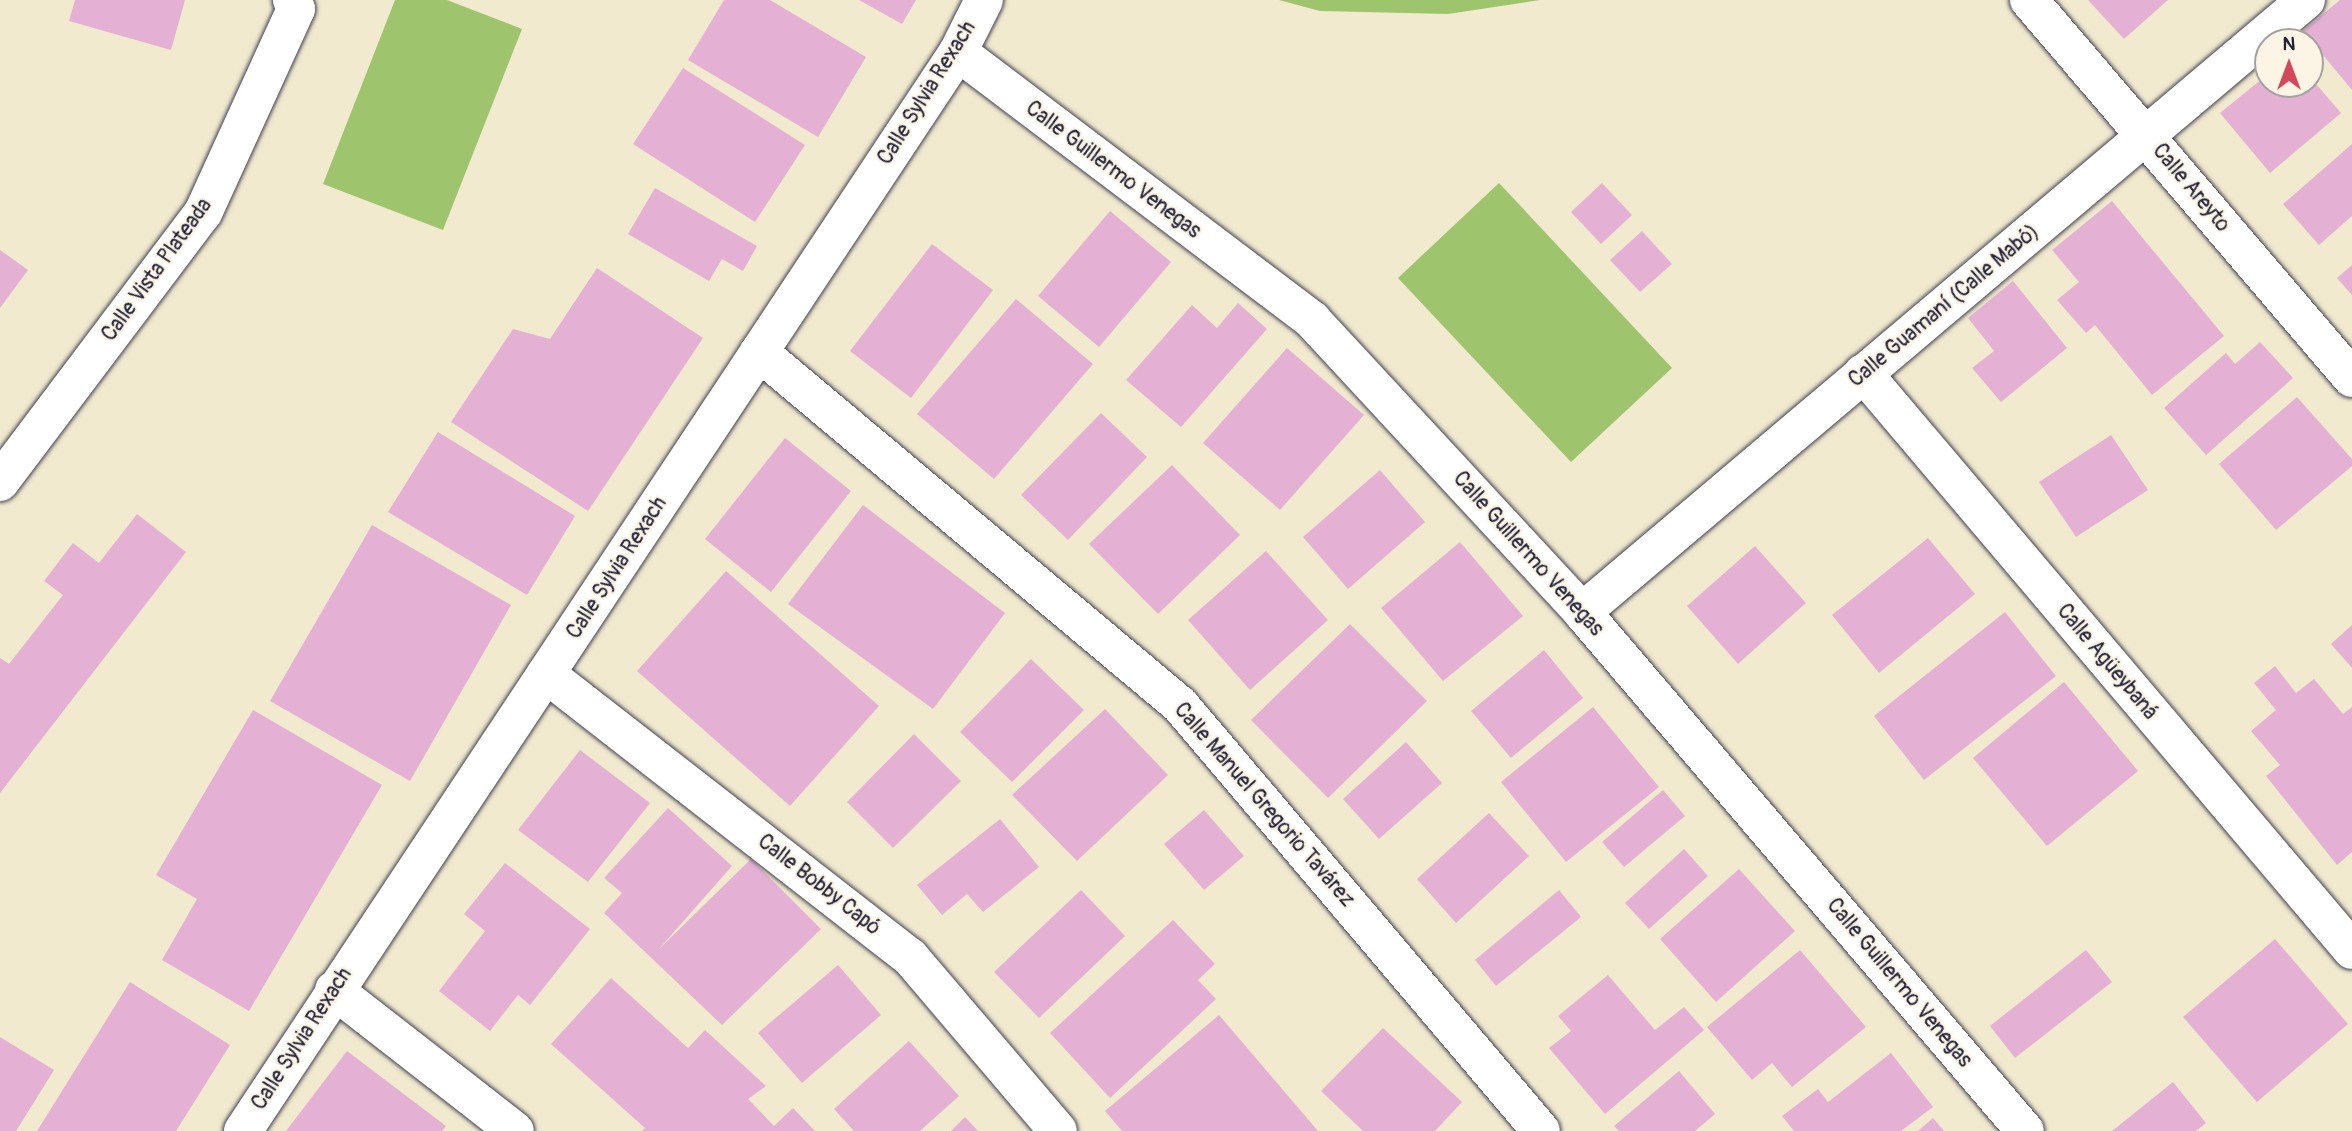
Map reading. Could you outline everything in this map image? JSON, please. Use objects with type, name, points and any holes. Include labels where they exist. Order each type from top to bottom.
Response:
[{"type":"street","name":"Calle Vista Plateada","points":[[0,482],[204,213],[296,9],[292,0]]},
{"type":"street","name":"Calle Sylvia Rexach","points":[[243,1131],[958,52],[984,0]]},
{"type":"street","name":"Calle Areyto","points":[[2029,0],[2352,378]]},
{"type":"street","name":"Calle Guamaní (Calle Mabó)","points":[[1582,611],[2306,0]]},
{"type":"street","name":"Calle Guillermo Venegas","points":[[958,52],[1312,320],[1582,611],[2025,1131]]},
{"type":"street","name":"Calle Manuel Gregorio Tavárez","points":[[759,352],[1180,705],[1541,1131]]},
{"type":"street","name":"Calle Agüeybaná","points":[[1863,373],[2352,950]]},
{"type":"street","name":"Calle Bobby Capó","points":[[546,674],[910,957],[1058,1131]]},
{"type":"street","points":[[334,990],[515,1131]]},
{"type":"green space","points":[[395,0],[447,0],[522,29],[443,230],[323,184]]},
{"type":"green space","points":[[1279,0],[1540,0],[1448,14],[1320,11]]},
{"type":"green space","points":[[1499,183],[1672,368],[1571,462],[1398,278]]},
{"type":"building","points":[[75,0],[185,0],[171,50],[69,21]]},
{"type":"building","points":[[724,0],[770,0],[866,57],[818,137],[688,60]]},
{"type":"building","points":[[859,0],[916,0],[902,24]]},
{"type":"building","points":[[2088,0],[2168,0],[2124,39]]},
{"type":"building","points":[[2340,0],[2352,0],[2352,90],[2324,56],[2324,28],[2307,28]]},
{"type":"building","points":[[683,68],[805,145],[755,222],[633,144]]},
{"type":"building","points":[[2254,85],[2254,98],[2324,98],[2324,93],[2341,113],[2270,173],[2220,113]]},
{"type":"building","points":[[2352,144],[2352,216],[2319,245],[2283,204]]},
{"type":"building","points":[[1602,183],[1632,215],[1601,244],[1571,212]]},
{"type":"building","points":[[655,188],[757,246],[743,271],[722,259],[709,281],[628,234]]},
{"type":"building","points":[[2112,201],[2224,336],[2152,395],[2095,325],[2086,333],[2057,300],[2079,282],[2052,250]]},
{"type":"building","points":[[1110,211],[1171,262],[1099,347],[1038,296]]},
{"type":"building","points":[[1642,231],[1672,264],[1640,292],[1610,260]]},
{"type":"building","points":[[932,244],[993,290],[911,398],[850,351]]},
{"type":"building","points":[[0,250],[28,270],[0,308]]},
{"type":"building","points":[[2352,265],[2352,295],[2337,278]]},
{"type":"building","points":[[597,268],[703,338],[588,511],[451,422],[513,329],[550,339]]},
{"type":"building","points":[[2013,281],[2067,348],[2001,402],[1972,368],[1994,351],[1968,318]]},
{"type":"building","points":[[1016,299],[1093,364],[994,479],[917,414]]},
{"type":"building","points":[[1238,303],[1267,329],[1181,427],[1126,380],[1192,305],[1217,328]]},
{"type":"building","points":[[2260,342],[2293,378],[2206,455],[2164,408],[2226,353],[2235,364]]},
{"type":"building","points":[[1287,348],[1364,415],[1280,510],[1203,443]]},
{"type":"building","points":[[2297,397],[2352,459],[2352,466],[2276,530],[2219,464]]},
{"type":"building","points":[[1101,413],[1147,457],[1068,540],[1021,495]]},
{"type":"building","points":[[438,432],[575,516],[527,595],[388,512]]},
{"type":"building","points":[[2111,435],[2148,490],[2076,537],[2039,482]]},
{"type":"building","points":[[785,438],[851,491],[771,592],[705,539]]},
{"type":"building","points":[[1172,465],[1240,535],[1158,614],[1089,544]]},
{"type":"building","points":[[1380,470],[1425,522],[1348,589],[1303,537]]},
{"type":"building","points":[[863,505],[1005,613],[933,709],[788,604]]},
{"type":"building","points":[[137,514],[186,552],[0,793],[0,658],[9,664],[63,595],[44,581],[73,543],[99,563]]},
{"type":"building","points":[[372,525],[511,605],[410,781],[270,701]]},
{"type":"building","points":[[1928,538],[1975,594],[1879,673],[1832,615]]},
{"type":"building","points":[[1460,542],[1523,616],[1443,681],[1381,608]]},
{"type":"building","points":[[1755,546],[1806,603],[1738,664],[1687,606]]},
{"type":"building","points":[[1266,551],[1328,620],[1250,690],[1188,620]]},
{"type":"building","points":[[726,571],[879,706],[790,806],[637,671]]},
{"type":"building","points":[[2005,612],[2056,676],[1924,780],[1874,716]]},
{"type":"building","points":[[1350,624],[1427,701],[1328,798],[1251,720]]},
{"type":"building","points":[[2352,625],[2352,668],[2331,644]]},
{"type":"building","points":[[1544,650],[1583,698],[1511,758],[1471,711]]},
{"type":"building","points":[[1031,659],[1084,710],[1012,782],[960,732]]},
{"type":"building","points":[[2275,666],[2296,693],[2314,679],[2343,714],[2352,707],[2352,852],[2337,865],[2266,776],[2280,765],[2251,731],[2276,710],[2254,683]]},
{"type":"building","points":[[2064,682],[2138,771],[2047,846],[1973,758]]},
{"type":"building","points":[[1593,707],[1659,787],[1566,862],[1501,782]]},
{"type":"building","points":[[1105,709],[1168,775],[1077,861],[1012,795]]},
{"type":"building","points":[[253,710],[382,785],[249,1011],[162,960],[197,899],[156,875]]},
{"type":"building","points":[[914,734],[961,781],[893,848],[847,802]]},
{"type":"building","points":[[1406,742],[1442,783],[1379,839],[1343,799]]},
{"type":"building","points":[[580,750],[650,803],[588,882],[518,830]]},
{"type":"building","points":[[1663,790],[1685,816],[1624,867],[1602,842]]},
{"type":"building","points":[[668,808],[732,866],[658,950],[751,859],[821,929],[722,1025],[604,913],[622,893],[604,878]]},
{"type":"building","points":[[1204,810],[1244,856],[1204,890],[1164,844]]},
{"type":"building","points":[[1489,813],[1529,856],[1456,923],[1417,879]]},
{"type":"building","points":[[1000,819],[1039,867],[983,912],[967,894],[942,915],[917,885]]},
{"type":"building","points":[[1684,849],[1708,876],[1649,929],[1625,903]]},
{"type":"building","points":[[505,863],[590,929],[530,1005],[518,995],[490,1031],[439,991],[485,931],[464,914]]},
{"type":"building","points":[[1739,869],[1795,931],[1716,1002],[1660,939]]},
{"type":"building","points":[[1081,890],[1125,936],[1039,1018],[994,972]]},
{"type":"building","points":[[1559,890],[1581,917],[1496,986],[1475,960]]},
{"type":"building","points":[[1173,920],[1215,964],[1198,980],[1216,999],[1110,1098],[1050,1033]]},
{"type":"building","points":[[2275,939],[2348,1024],[2257,1102],[2183,1017]]},
{"type":"building","points":[[1800,950],[1866,1027],[1792,1087],[1772,1063],[1752,1080],[1707,1027]]},
{"type":"building","points":[[2086,950],[2112,982],[2015,1058],[1990,1026]]},
{"type":"building","points":[[838,965],[881,1015],[802,1083],[758,1033]]},
{"type":"building","points":[[1608,975],[1655,1030],[1684,1007],[1704,1030],[1605,1114],[1549,1048],[1571,1031],[1558,1016]]},
{"type":"building","points":[[611,978],[688,1048],[705,1030],[766,1086],[748,1099],[774,1126],[793,1108],[815,1131],[642,1131],[645,1128],[551,1044]]},
{"type":"building","points":[[130,982],[230,1045],[176,1131],[37,1131]]},
{"type":"building","points":[[1219,1015],[1318,1131],[1122,1131],[1105,1111]]},
{"type":"building","points":[[1383,1028],[1462,1102],[1435,1131],[1363,1131],[1321,1091]]},
{"type":"building","points":[[0,1037],[54,1070],[16,1131],[0,1131]]},
{"type":"building","points":[[909,1041],[959,1096],[920,1131],[854,1131],[834,1109]]},
{"type":"building","points":[[347,1051],[446,1126],[442,1131],[286,1131]]},
{"type":"building","points":[[1891,1053],[1933,1107],[1901,1131],[1794,1131],[1782,1116],[1818,1089],[1828,1102]]},
{"type":"building","points":[[1679,1071],[1715,1114],[1695,1131],[1619,1131],[1614,1126]]},
{"type":"building","points":[[2173,1082],[2206,1123],[2196,1131],[2112,1131]]},
{"type":"building","points":[[965,1117],[978,1131],[951,1131]]},
{"type":"building","points":[[1933,1118],[1944,1131],[1918,1131]]}]
